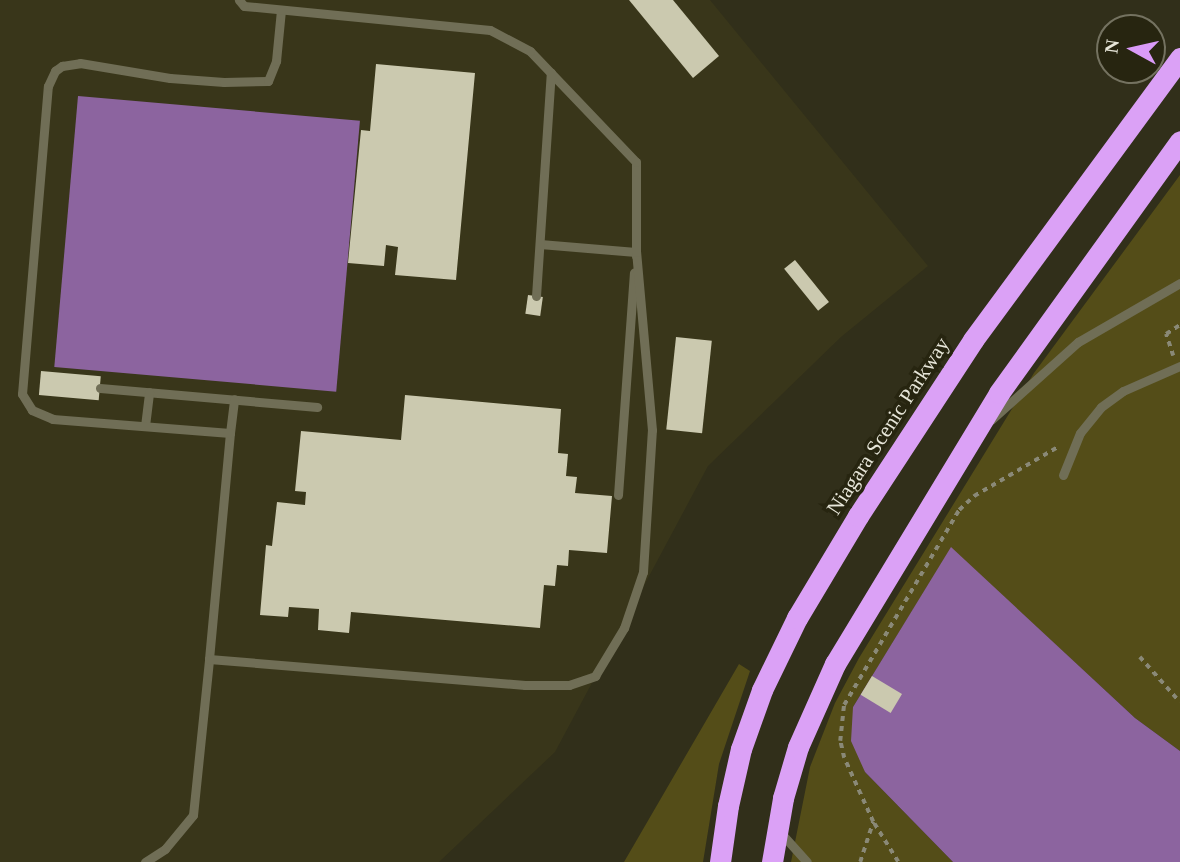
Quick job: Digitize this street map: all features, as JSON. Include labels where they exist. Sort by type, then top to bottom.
[{"type":"highway","name":"Niagara Scenic Parkway","points":[[720,862],[728,806],[741,749],[766,681],[797,618],[858,516],[993,310],[1180,58]]},
{"type":"highway","points":[[772,862],[777,830],[798,747],[817,698],[954,464],[1033,343],[1180,141]]},
{"type":"lane","points":[[239,0],[244,6],[490,30],[530,51],[636,162],[636,252],[618,495]]},
{"type":"lane","points":[[230,433],[41,416],[26,405],[22,394],[48,86],[55,71],[62,66],[80,63],[170,78],[224,82],[268,81],[276,61],[281,10]]},
{"type":"lane","points":[[536,296],[551,73]]},
{"type":"lane","points":[[540,244],[636,252]]},
{"type":"lane","points":[[209,659],[525,685],[569,685],[595,676],[624,628],[643,572],[653,430],[636,252]]},
{"type":"lane","points":[[954,464],[991,420],[1052,362],[1102,326],[1180,283]]},
{"type":"lane","points":[[1063,475],[1080,433],[1101,407],[1123,391],[1178,367]]},
{"type":"lane","points":[[100,388],[317,407]]},
{"type":"lane","points":[[145,426],[149,392]]},
{"type":"lane","points":[[145,862],[165,849],[193,815],[234,400]]},
{"type":"lane","points":[[777,830],[807,862]]},
{"type":"path","points":[[1178,367],[1166,334],[1180,325]]},
{"type":"path","points":[[898,862],[873,821],[844,758],[840,741],[844,705],[959,510],[974,496],[1020,472],[1080,433]]},
{"type":"path","points":[[1140,657],[1180,702]]},
{"type":"path","points":[[860,862],[873,821]]},
{"type":"shaded area","points":[[0,0],[710,0],[928,266],[841,337],[708,466],[555,752],[439,862],[0,862]]},
{"type":"shaded area","points":[[78,96],[360,121],[336,392],[54,367]]},
{"type":"shaded area","points":[[1180,175],[1180,751],[1135,718],[951,548],[853,707],[865,772],[953,862],[791,862],[810,767],[835,703],[859,658],[1034,373]]},
{"type":"shaded area","points":[[951,547],[1135,718],[1180,751],[1180,862],[953,862],[865,772],[851,741],[853,707]]},
{"type":"shaded area","points":[[739,664],[750,671],[719,764],[703,862],[624,862]]},
{"type":"building","points":[[629,0],[673,0],[719,56],[693,78]]},
{"type":"building","points":[[376,64],[475,73],[456,280],[395,275],[398,247],[386,245],[384,266],[348,263],[361,130],[370,131]]},
{"type":"building","points":[[795,260],[829,302],[818,311],[784,269]]},
{"type":"building","points":[[528,295],[543,297],[540,316],[525,314]]},
{"type":"building","points":[[676,337],[712,341],[702,433],[666,429]]},
{"type":"building","points":[[41,371],[101,376],[99,400],[39,395]]},
{"type":"building","points":[[405,395],[561,409],[558,453],[568,454],[566,476],[577,477],[575,493],[612,496],[607,553],[569,550],[568,566],[557,565],[555,586],[544,585],[540,628],[351,612],[349,633],[318,630],[319,609],[289,607],[288,617],[260,615],[266,545],[272,546],[277,502],[305,505],[306,492],[295,491],[301,431],[401,440]]},
{"type":"building","points":[[872,676],[902,694],[891,713],[861,695]]}]
